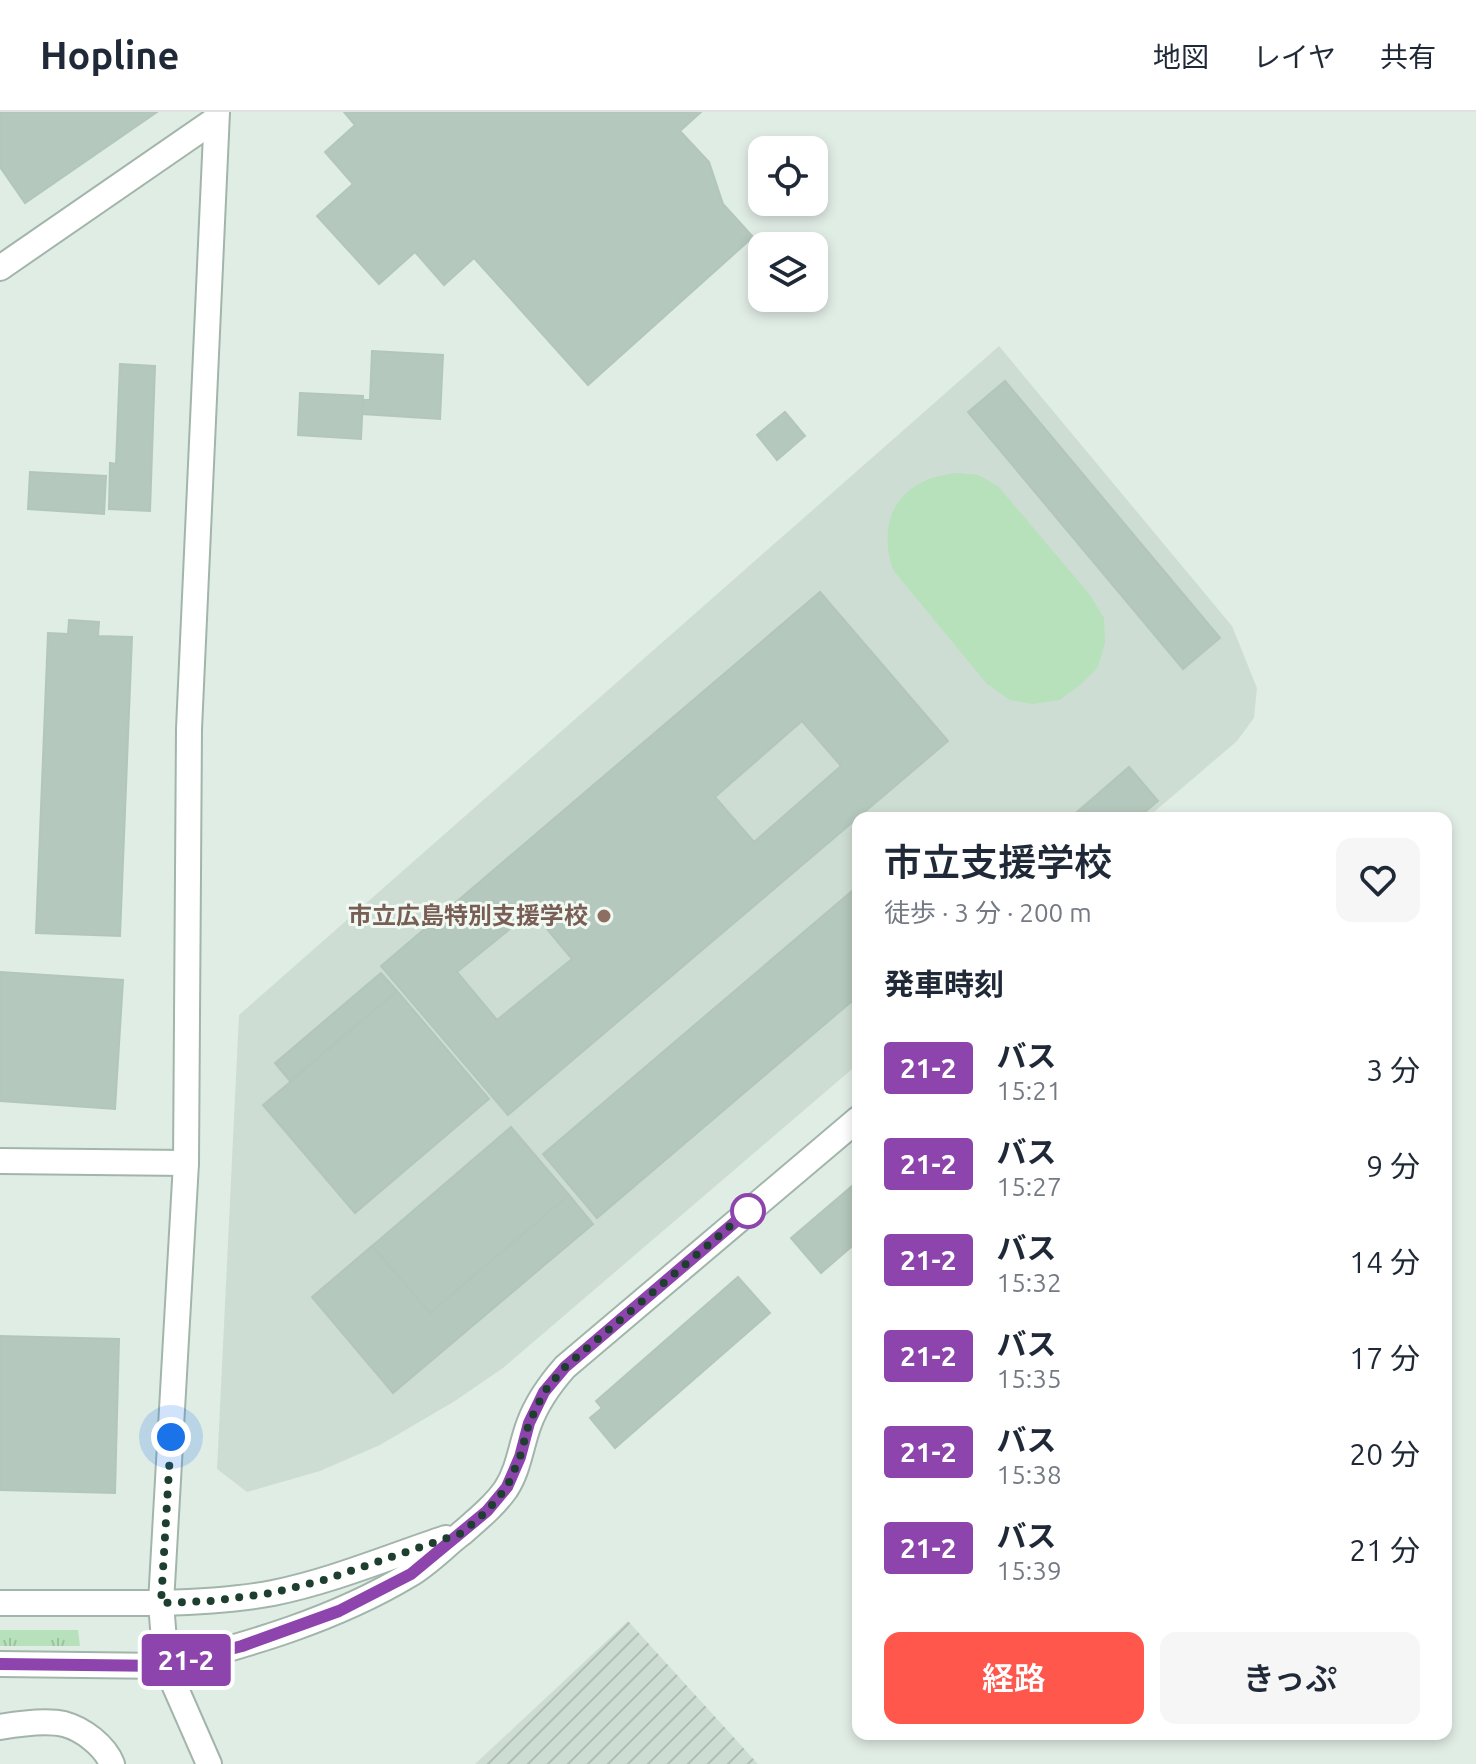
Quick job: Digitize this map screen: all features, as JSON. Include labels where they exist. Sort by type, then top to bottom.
[{"type":"street","points":[[4,256],[217,116]]},
{"type":"street","points":[[209,1764],[166,1666],[161,1603],[186,1163],[189,729],[217,116]]},
{"type":"street","points":[[0,1664],[166,1666],[242,1646],[339,1611],[411,1574],[487,1511],[507,1487],[520,1457],[529,1423],[544,1392],[565,1367],[852,1124]]},
{"type":"street","points":[[0,1161],[186,1163]]},
{"type":"street","points":[[0,1603],[161,1603],[211,1601],[272,1593],[324,1580],[462,1533]]},
{"type":"street","points":[[0,1727],[64,1724],[91,1738],[112,1764]]},
{"type":"shaded area","name":"市立広島特別支援学校","points":[[999,346],[1232,626],[1257,688],[1254,718],[1237,741],[1154,812],[852,812],[852,1069],[503,1368],[455,1401],[380,1445],[320,1471],[247,1492],[217,1469],[239,1015]]},
{"type":"shaded area","points":[[628,1621],[758,1764],[475,1764]]},
{"type":"green space","points":[[959,473],[978,475],[998,486],[1090,595],[1104,618],[1105,643],[1098,667],[1060,700],[1032,704],[1010,700],[987,684],[893,570],[888,533],[898,503],[908,491],[922,482]]},
{"type":"green space","points":[[0,1630],[78,1630],[80,1646],[0,1646]]},
{"type":"building","points":[[0,112],[157,112],[25,203],[0,167]]},
{"type":"building","points":[[344,112],[701,112],[680,131],[709,162],[723,204],[748,232],[748,241],[588,385],[474,258],[444,285],[415,252],[379,284],[317,216],[353,184],[325,152],[355,125]]},
{"type":"building","points":[[372,351],[443,355],[440,419],[362,414],[363,400],[370,400]]},
{"type":"building","points":[[120,364],[155,366],[150,511],[109,509],[110,463],[116,464]]},
{"type":"building","points":[[1005,381],[1220,638],[1183,669],[968,412]]},
{"type":"building","points":[[300,393],[363,396],[361,439],[298,435]]},
{"type":"building","points":[[785,412],[805,436],[777,460],[757,435]]},
{"type":"building","points":[[30,472],[106,476],[104,514],[28,509]]},
{"type":"building","points":[[820,592],[948,741],[864,812],[852,812],[852,823],[508,1115],[381,966]],"holes":[[[802,721],[841,766],[754,842],[715,797]],[[532,911],[572,959],[497,1020],[457,972]]]},
{"type":"building","points":[[69,620],[99,622],[98,636],[132,637],[120,936],[36,933],[48,633],[68,634]]},
{"type":"building","points":[[1129,767],[1158,801],[1145,812],[1077,812]]},
{"type":"building","points":[[852,891],[852,1001],[597,1218],[543,1154]]},
{"type":"building","points":[[0,972],[123,980],[115,1109],[0,1101]]},
{"type":"building","points":[[381,973],[397,991],[290,1081],[275,1063]]},
{"type":"building","points":[[397,991],[489,1099],[355,1213],[263,1105]]},
{"type":"building","points":[[511,1127],[569,1195],[430,1313],[372,1246]]},
{"type":"building","points":[[852,1186],[852,1246],[821,1273],[791,1238]]},
{"type":"building","points":[[569,1195],[593,1224],[393,1393],[312,1297],[372,1246],[430,1313]]},
{"type":"building","points":[[738,1277],[770,1313],[615,1448],[590,1418],[602,1408],[596,1401]]},
{"type":"building","points":[[0,1336],[119,1339],[115,1493],[0,1490]]},
{"type":"bus line","name":"21-2","points":[[0,1664],[166,1666],[242,1646],[339,1611],[411,1574],[487,1511],[507,1487],[520,1457],[529,1423],[544,1392],[565,1367],[748,1211]]},
{"type":"place","name":"市立広島特別支援学校","points":[[604,916]]},
{"type":"route","points":[[171,1437],[161,1603],[211,1601],[272,1593],[324,1580],[462,1533],[487,1511],[507,1487],[520,1457],[529,1423],[544,1392],[565,1367],[748,1211]]}]
